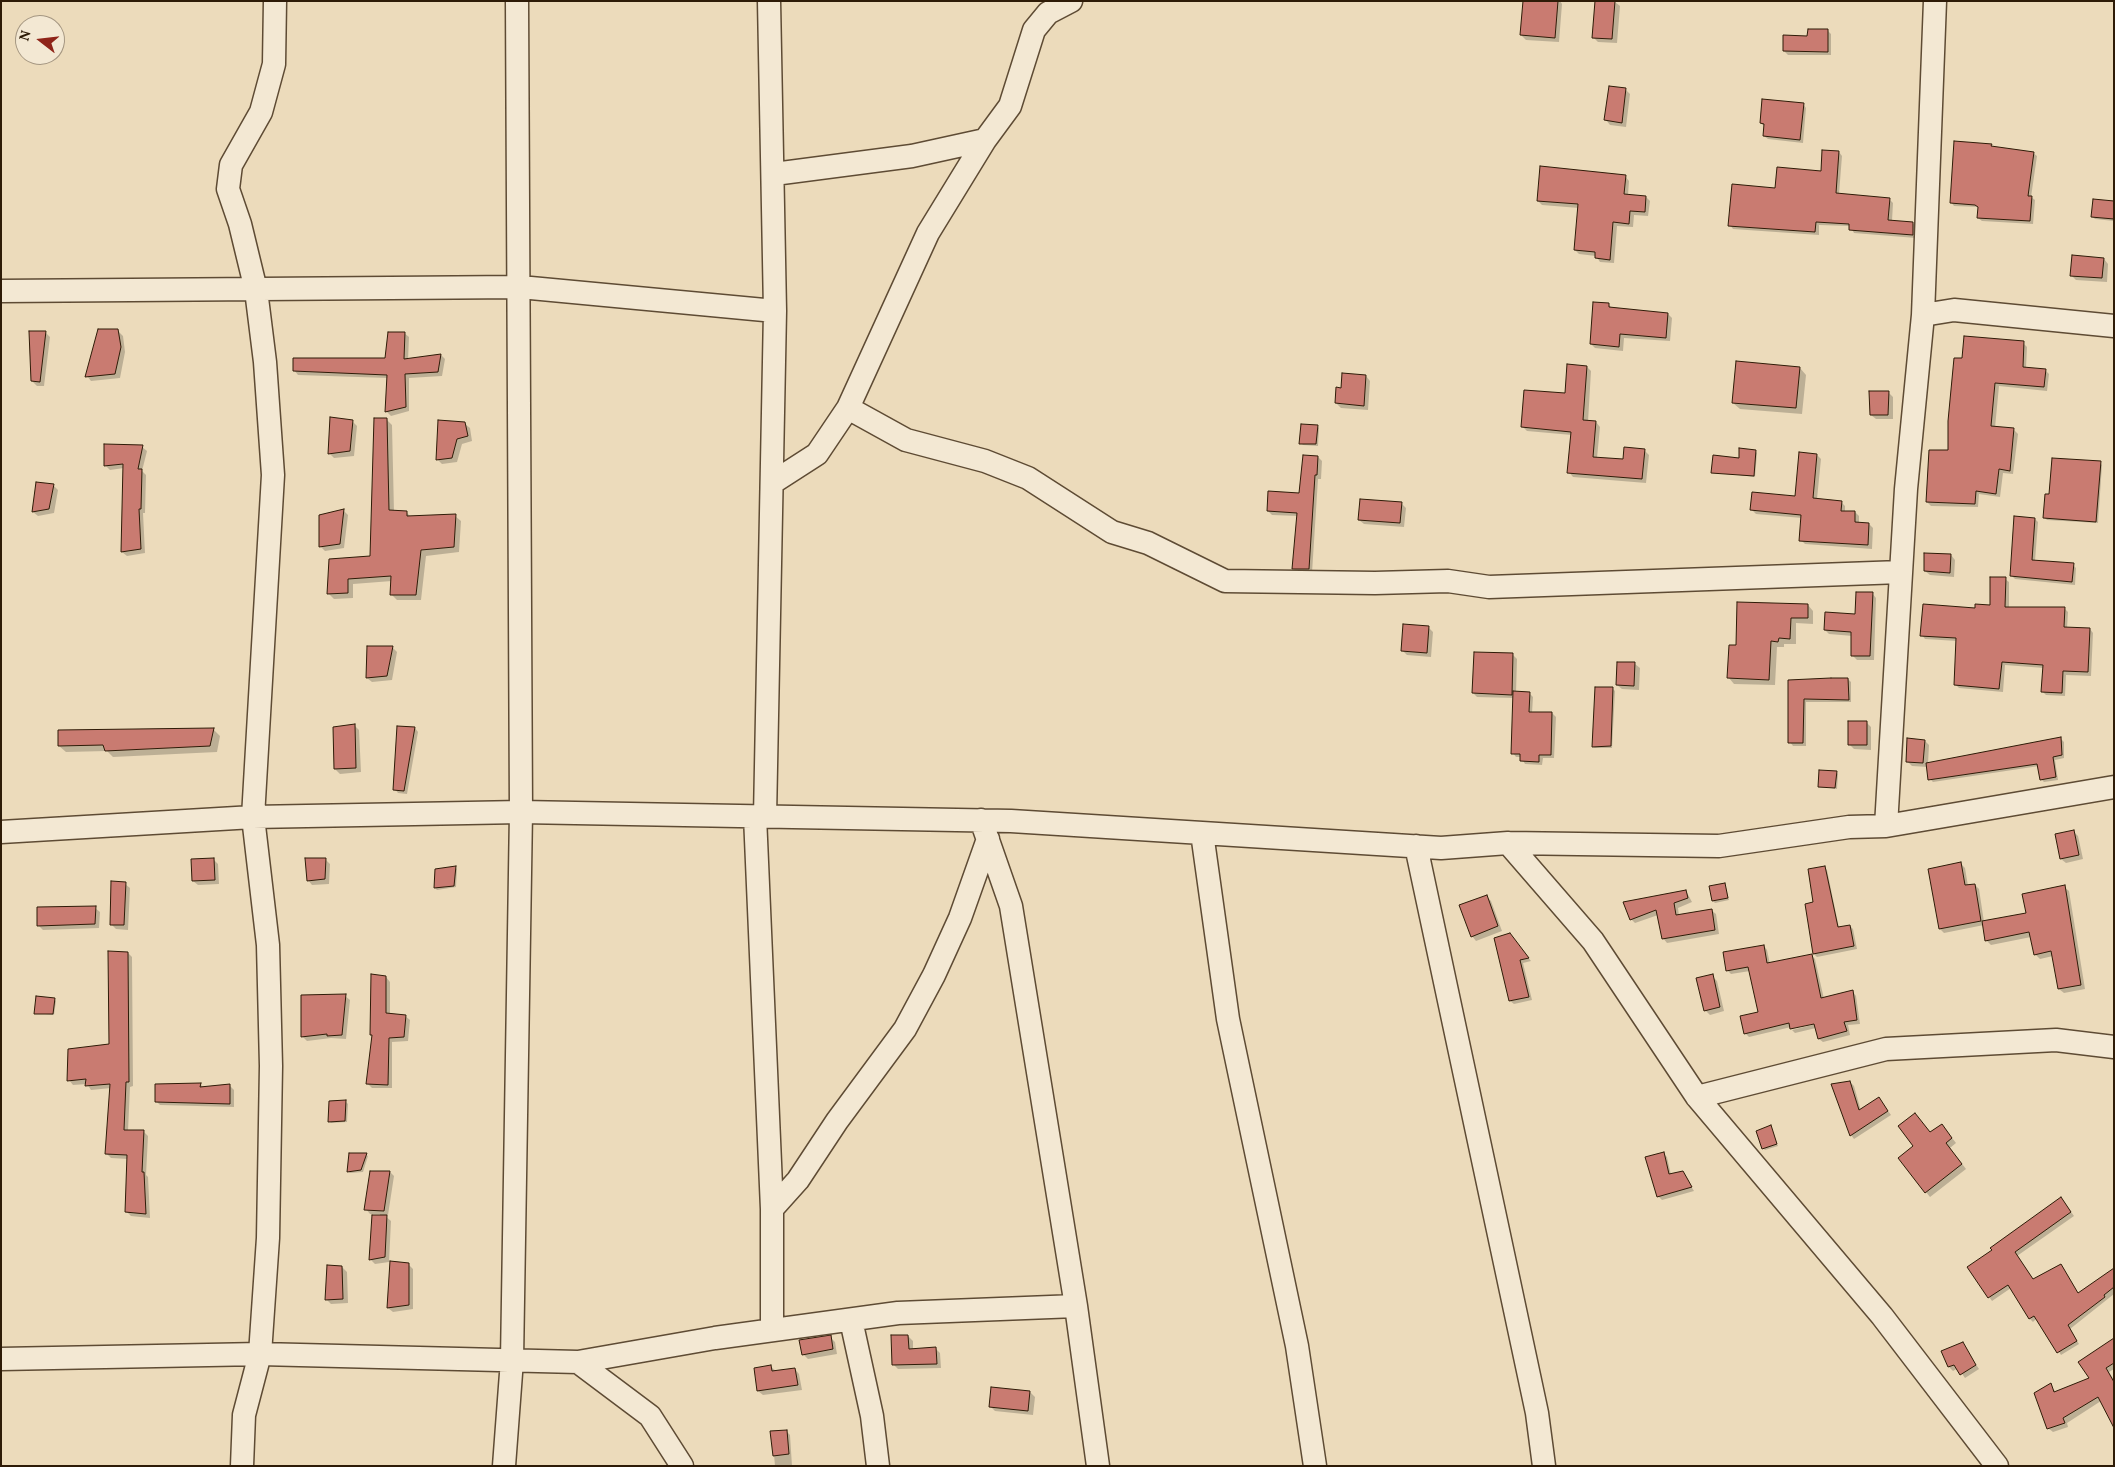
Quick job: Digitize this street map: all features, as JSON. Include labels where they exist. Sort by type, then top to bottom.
[{"type":"street","points":[[242,1466],[244,1415],[260,1354],[268,1238],[271,1066],[268,945],[253,817],[272,475],[266,362],[256,290],[240,224],[228,189],[231,165],[261,112],[274,64],[275,1]]},
{"type":"street","points":[[504,1466],[512,1360],[521,812],[520,287],[517,1]]},
{"type":"street","points":[[769,1],[774,174],[775,310],[772,483],[760,817],[772,1209],[772,1330]]},
{"type":"street","points":[[772,483],[817,454],[848,408],[928,233],[985,140],[1010,106],[1034,30],[1048,13],[1071,1]]},
{"type":"street","points":[[1886,826],[1901,572],[1923,315],[1935,1]]},
{"type":"street","points":[[774,174],[912,156],[985,140]]},
{"type":"street","points":[[1,291],[520,287],[775,310]]},
{"type":"street","points":[[1923,315],[1954,310],[2114,326]]},
{"type":"street","points":[[848,408],[906,440],[985,460],[1028,478],[1112,532],[1148,543],[1225,581],[1375,583],[1448,581],[1489,588],[1901,572]]},
{"type":"street","points":[[1,832],[253,817],[521,812],[760,817],[984,830],[1202,833],[1441,848],[1508,844],[1719,846],[1849,827],[1886,826],[2114,787]]},
{"type":"street","points":[[772,1209],[798,1180],[837,1121],[905,1029],[934,975],[960,918],[984,830]]},
{"type":"street","points":[[984,830],[1011,906],[1076,1306],[1098,1466]]},
{"type":"street","points":[[1202,833],[1228,1019],[1297,1346],[1315,1466]]},
{"type":"street","points":[[1508,844],[1593,941],[1697,1097],[1882,1316],[1997,1466]]},
{"type":"street","points":[[1416,846],[1537,1414],[1544,1466]]},
{"type":"street","points":[[1697,1097],[1886,1049],[2056,1040],[2114,1047]]},
{"type":"street","points":[[1,1359],[260,1354],[578,1362],[772,1330],[898,1313],[1076,1306]]},
{"type":"street","points":[[851,1320],[872,1416],[878,1466]]},
{"type":"street","points":[[578,1362],[650,1416],[682,1466]]},
{"type":"building","points":[[1523,1],[1558,1],[1555,38],[1520,35]]},
{"type":"building","points":[[1595,1],[1615,1],[1612,39],[1592,38]]},
{"type":"building","points":[[1808,29],[1828,29],[1828,52],[1783,51],[1783,35],[1807,36]]},
{"type":"building","points":[[1609,86],[1626,88],[1622,123],[1604,120]]},
{"type":"building","points":[[1762,99],[1804,103],[1800,140],[1763,136],[1764,124],[1760,123]]},
{"type":"building","points":[[1954,141],[1992,144],[1991,146],[2034,152],[2028,196],[2032,196],[2030,221],[1977,218],[1978,207],[1975,205],[1950,203]]},
{"type":"building","points":[[1822,150],[1839,151],[1836,193],[1890,198],[1888,220],[1913,222],[1913,235],[1849,230],[1849,224],[1816,222],[1815,232],[1728,226],[1732,184],[1775,188],[1777,167],[1821,171]]},
{"type":"building","points":[[1540,166],[1626,175],[1624,194],[1646,196],[1645,212],[1630,211],[1629,224],[1613,222],[1610,260],[1595,258],[1595,252],[1574,250],[1578,204],[1537,201]]},
{"type":"building","points":[[2093,199],[2114,201],[2114,219],[2091,217]]},
{"type":"building","points":[[2072,255],[2104,258],[2102,278],[2070,276]]},
{"type":"building","points":[[1593,302],[1609,303],[1609,307],[1668,313],[1666,338],[1620,334],[1619,347],[1590,344]]},
{"type":"building","points":[[98,329],[118,329],[121,347],[115,374],[85,377]]},
{"type":"building","points":[[29,331],[46,331],[40,382],[31,381]]},
{"type":"building","points":[[388,332],[405,332],[404,359],[441,354],[438,372],[405,374],[406,407],[385,412],[387,375],[293,371],[293,358],[385,358]]},
{"type":"building","points":[[1964,336],[2024,341],[2023,367],[2046,369],[2044,387],[1995,383],[1991,426],[2014,428],[2010,471],[1999,469],[1996,494],[1976,491],[1975,504],[1926,502],[1929,450],[1948,450],[1948,421],[1954,358],[1962,358]]},
{"type":"building","points":[[1736,361],[1800,367],[1796,408],[1732,403]]},
{"type":"building","points":[[1567,364],[1587,366],[1583,420],[1596,421],[1593,457],[1623,459],[1624,447],[1645,449],[1642,479],[1567,473],[1571,432],[1521,427],[1524,390],[1565,393]]},
{"type":"building","points":[[1342,373],[1366,375],[1364,406],[1335,403],[1336,387],[1341,388]]},
{"type":"building","points":[[1869,391],[1889,391],[1888,415],[1870,415]]},
{"type":"building","points":[[330,417],[353,420],[350,451],[328,454]]},
{"type":"building","points":[[374,418],[387,418],[389,510],[407,511],[407,516],[456,514],[454,547],[421,550],[416,595],[390,595],[391,576],[348,579],[348,593],[327,594],[329,559],[370,556]]},
{"type":"building","points":[[438,420],[465,422],[468,436],[457,439],[452,458],[436,460]]},
{"type":"building","points":[[1301,424],[1318,425],[1316,444],[1299,444]]},
{"type":"building","points":[[104,444],[143,445],[138,469],[142,469],[141,509],[139,509],[141,549],[121,552],[123,464],[104,466]]},
{"type":"building","points":[[1739,448],[1756,450],[1754,476],[1711,473],[1713,455],[1739,458]]},
{"type":"building","points":[[1799,452],[1817,454],[1813,498],[1842,501],[1841,511],[1855,511],[1855,522],[1869,523],[1868,545],[1799,541],[1801,515],[1750,510],[1752,492],[1795,496]]},
{"type":"building","points":[[1303,455],[1318,456],[1309,569],[1292,569],[1297,513],[1267,511],[1268,491],[1299,493]]},
{"type":"building","points":[[2052,458],[2101,461],[2096,522],[2043,518],[2045,494],[2049,494]]},
{"type":"building","points":[[36,482],[54,484],[49,509],[32,512]]},
{"type":"building","points":[[1360,499],[1402,502],[1400,523],[1358,520]]},
{"type":"building","points":[[344,509],[340,544],[319,547],[319,515]]},
{"type":"building","points":[[2014,516],[2035,518],[2032,560],[2074,563],[2072,582],[2010,576]]},
{"type":"building","points":[[1924,553],[1951,554],[1950,573],[1924,571]]},
{"type":"building","points":[[1990,577],[2006,577],[2005,607],[2065,607],[2064,627],[2090,628],[2088,672],[2063,671],[2062,693],[2041,692],[2043,665],[2002,662],[1999,689],[1954,685],[1956,638],[1920,636],[1923,604],[1975,608],[1975,604],[1990,605]]},
{"type":"building","points":[[1856,592],[1873,592],[1870,656],[1851,656],[1851,632],[1824,630],[1825,612],[1855,614]]},
{"type":"building","points":[[1737,602],[1808,604],[1808,618],[1791,618],[1790,639],[1779,638],[1778,642],[1771,641],[1769,680],[1727,678],[1729,645],[1736,645]]},
{"type":"building","points":[[1403,624],[1429,626],[1427,653],[1401,651]]},
{"type":"building","points":[[367,646],[393,646],[387,676],[366,678]]},
{"type":"building","points":[[1474,652],[1513,653],[1512,695],[1472,693]]},
{"type":"building","points":[[1617,662],[1635,662],[1634,686],[1616,685]]},
{"type":"building","points":[[1848,678],[1849,700],[1804,699],[1803,743],[1788,743],[1788,680]]},
{"type":"building","points":[[1595,687],[1613,687],[1611,746],[1592,747]]},
{"type":"building","points":[[1513,691],[1530,692],[1529,712],[1552,712],[1551,755],[1539,755],[1539,762],[1520,761],[1520,754],[1511,754]]},
{"type":"building","points":[[1848,721],[1867,721],[1867,745],[1848,745]]},
{"type":"building","points":[[355,724],[356,768],[334,769],[333,727]]},
{"type":"building","points":[[397,726],[415,727],[404,791],[393,790]]},
{"type":"building","points":[[214,728],[210,746],[105,751],[103,745],[58,746],[58,730]]},
{"type":"building","points":[[2061,737],[2062,755],[2053,757],[2056,777],[2040,780],[2037,764],[1928,780],[1926,763]]},
{"type":"building","points":[[1907,738],[1925,740],[1923,763],[1906,762]]},
{"type":"building","points":[[1819,770],[1837,771],[1835,788],[1818,787]]},
{"type":"building","points":[[2074,830],[2079,855],[2060,859],[2055,834]]},
{"type":"building","points":[[214,858],[215,880],[192,881],[191,859]]},
{"type":"building","points":[[305,858],[326,858],[325,879],[307,881]]},
{"type":"building","points":[[1961,862],[1965,885],[1975,884],[1981,921],[1939,929],[1928,869]]},
{"type":"building","points":[[456,866],[454,886],[434,888],[435,869]]},
{"type":"building","points":[[1825,866],[1838,927],[1850,925],[1854,946],[1813,954],[1805,904],[1813,902],[1808,869]]},
{"type":"building","points":[[111,881],[126,882],[124,925],[110,925]]},
{"type":"building","points":[[1725,883],[1728,898],[1712,901],[1709,886]]},
{"type":"building","points":[[2065,885],[2081,985],[2058,989],[2051,951],[2034,955],[2029,932],[1985,941],[1982,921],[2026,913],[2022,894]]},
{"type":"building","points":[[1686,890],[1688,898],[1674,903],[1676,915],[1712,909],[1715,930],[1662,939],[1656,910],[1630,920],[1623,902]]},
{"type":"building","points":[[1487,895],[1498,926],[1471,937],[1459,905]]},
{"type":"building","points":[[96,906],[95,924],[37,926],[37,907]]},
{"type":"building","points":[[1510,933],[1529,958],[1520,960],[1529,997],[1509,1001],[1494,938]]},
{"type":"building","points":[[1764,945],[1767,963],[1812,954],[1821,998],[1853,990],[1857,1020],[1844,1022],[1847,1031],[1818,1039],[1814,1024],[1790,1029],[1789,1023],[1744,1034],[1740,1016],[1758,1012],[1748,967],[1726,971],[1723,952]]},
{"type":"building","points":[[108,951],[128,952],[129,1082],[126,1082],[124,1130],[144,1130],[142,1172],[144,1172],[146,1214],[125,1212],[127,1155],[105,1154],[110,1084],[85,1086],[86,1079],[67,1081],[68,1049],[109,1044]]},
{"type":"building","points":[[371,974],[386,976],[386,1013],[406,1015],[404,1037],[389,1038],[388,1085],[366,1084],[372,1035],[370,1035]]},
{"type":"building","points":[[1713,974],[1720,1007],[1704,1011],[1696,978]]},
{"type":"building","points":[[346,994],[342,1035],[327,1036],[327,1034],[301,1037],[301,995]]},
{"type":"building","points":[[36,996],[55,998],[53,1014],[34,1014]]},
{"type":"building","points":[[1850,1081],[1859,1110],[1879,1097],[1888,1111],[1850,1136],[1831,1084]]},
{"type":"building","points":[[201,1083],[200,1087],[230,1084],[230,1104],[155,1102],[155,1084]]},
{"type":"building","points":[[346,1100],[345,1121],[328,1122],[329,1101]]},
{"type":"building","points":[[1915,1113],[1930,1132],[1942,1124],[1952,1138],[1946,1143],[1962,1164],[1925,1193],[1898,1158],[1913,1146],[1898,1126]]},
{"type":"building","points":[[1771,1125],[1777,1144],[1762,1149],[1756,1131]]},
{"type":"building","points":[[1664,1152],[1669,1174],[1683,1171],[1692,1187],[1657,1197],[1645,1157]]},
{"type":"building","points":[[349,1153],[367,1153],[361,1170],[347,1172]]},
{"type":"building","points":[[370,1171],[390,1171],[384,1211],[364,1210]]},
{"type":"building","points":[[2061,1197],[2071,1212],[2015,1252],[2033,1279],[2061,1264],[2078,1293],[2114,1268],[2114,1287],[2104,1295],[2105,1297],[2068,1325],[2077,1341],[2057,1353],[2034,1316],[2029,1319],[2008,1285],[1988,1298],[1967,1267],[1992,1250],[1990,1248]]},
{"type":"building","points":[[372,1215],[387,1215],[385,1257],[369,1260]]},
{"type":"building","points":[[390,1261],[409,1263],[409,1305],[387,1308]]},
{"type":"building","points":[[327,1265],[342,1266],[343,1299],[325,1300]]},
{"type":"building","points":[[831,1335],[833,1349],[802,1355],[799,1340]]},
{"type":"building","points":[[891,1335],[908,1335],[909,1349],[936,1347],[937,1364],[892,1365]]},
{"type":"building","points":[[2114,1338],[2114,1363],[2106,1368],[2114,1382],[2114,1428],[2098,1397],[2063,1418],[2065,1423],[2047,1429],[2034,1393],[2051,1383],[2054,1392],[2089,1378],[2078,1362]]},
{"type":"building","points":[[1963,1342],[1976,1365],[1960,1375],[1954,1365],[1948,1367],[1941,1351]]},
{"type":"building","points":[[771,1365],[772,1371],[795,1368],[798,1385],[757,1391],[754,1368]]},
{"type":"building","points":[[991,1387],[1030,1391],[1028,1411],[989,1407]]},
{"type":"building","points":[[787,1430],[789,1454],[773,1456],[770,1431]]}]
